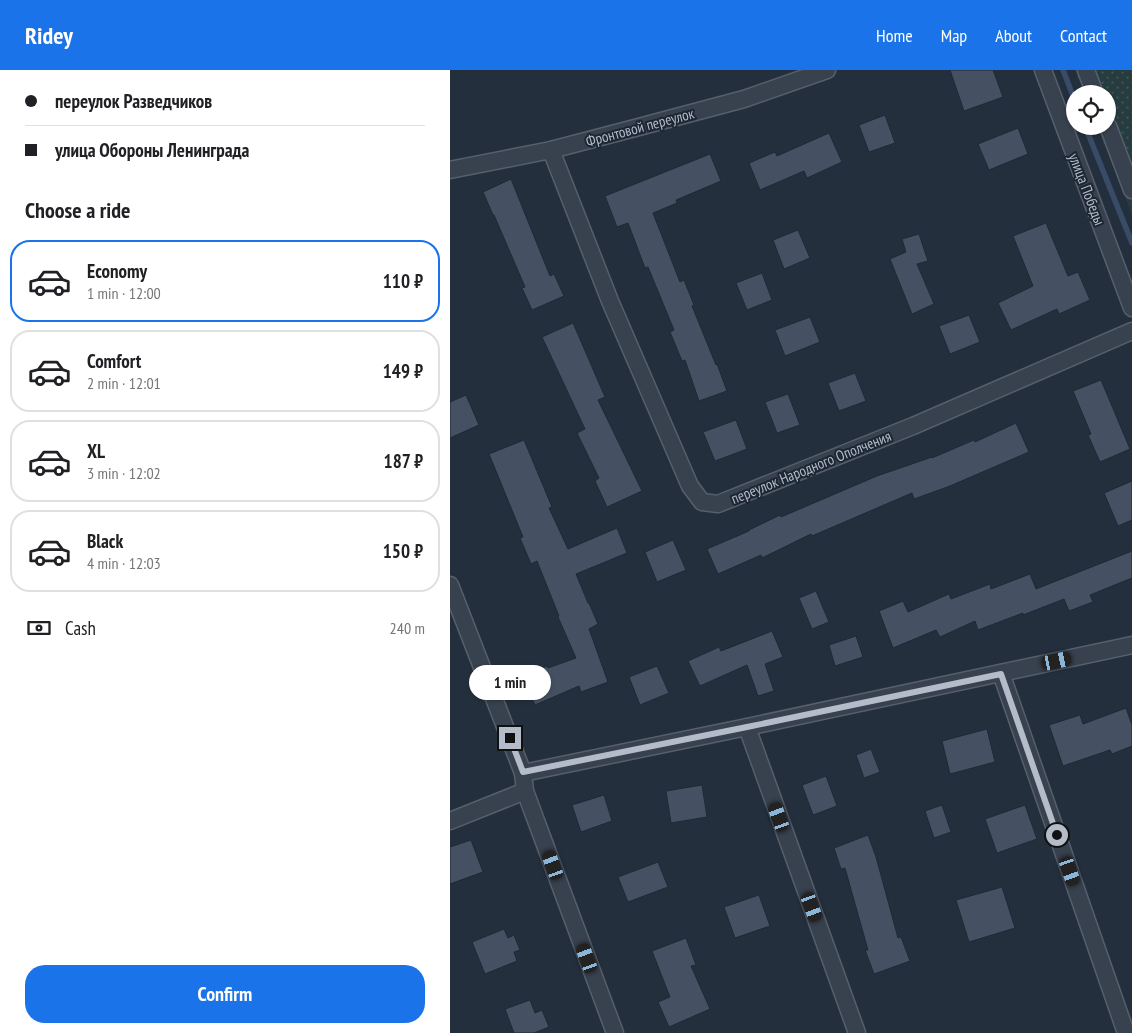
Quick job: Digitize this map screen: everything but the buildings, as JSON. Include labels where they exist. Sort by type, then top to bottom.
[{"type":"street","name":"Фронтовой переулок","points":[[450,170],[551,150],[744,99],[826,70]]},
{"type":"street","name":"улица Победы","points":[[1043,70],[1132,308]]},
{"type":"street","points":[[1086,70],[1092,85]]},
{"type":"street","points":[[1111,135],[1132,190]]},
{"type":"street","name":"переулок Народного Ополчения","points":[[551,150],[622,328],[690,486],[702,502],[718,504],[913,426],[1132,331]]},
{"type":"street","points":[[450,584],[523,772],[525,791],[615,1033]]},
{"type":"street","points":[[523,772],[747,727],[1132,645]]},
{"type":"street","points":[[1001,674],[1126,1033]]},
{"type":"street","points":[[747,727],[857,1033]]},
{"type":"street","points":[[450,821],[525,791]]},
{"type":"green space","points":[[1075,70],[1132,70],[1132,214],[1101,135],[1116,135],[1116,85],[1081,85]]},
{"type":"waterway","points":[[1063,70],[1069,85]]},
{"type":"waterway","points":[[1089,135],[1132,243]]},
{"type":"route","points":[[510,738],[523,772],[1001,674],[1057,835]]}]
